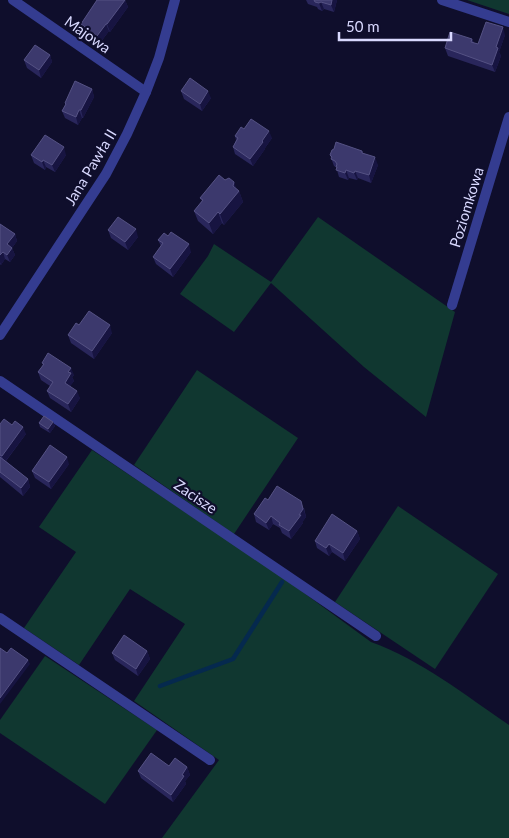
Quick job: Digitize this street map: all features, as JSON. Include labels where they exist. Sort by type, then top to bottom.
[{"type":"street","name":"Majowa","points":[[13,0],[146,92]]},
{"type":"street","name":"Jana Pawła II","points":[[0,335],[106,174],[127,134],[159,58],[175,0]]},
{"type":"street","points":[[442,0],[509,22]]},
{"type":"street","name":"Poziomkowa","points":[[452,305],[509,117]]},
{"type":"street","name":"Zacisze","points":[[0,381],[376,636]]},
{"type":"street","points":[[0,618],[210,760]]},
{"type":"green space","points":[[467,0],[509,0],[509,14]]},
{"type":"green space","points":[[318,217],[455,312],[426,417],[364,367],[271,283],[234,332],[180,294],[208,256],[214,244],[271,282]]},
{"type":"green space","points":[[197,370],[298,438],[234,534],[134,465]]},
{"type":"green space","points":[[92,450],[278,574],[371,642],[425,668],[509,725],[509,838],[162,838],[219,760],[134,701],[185,624],[130,589],[79,665],[24,628],[76,552],[39,527]]},
{"type":"green space","points":[[398,506],[498,574],[435,669],[335,602]]},
{"type":"green space","points":[[45,656],[157,730],[105,804],[0,733],[0,720]]},
{"type":"building","points":[[97,0],[125,0],[97,36],[81,24]]},
{"type":"building","points":[[314,0],[332,0],[331,5],[315,2]]},
{"type":"building","points":[[486,22],[503,27],[492,65],[445,48],[450,32],[472,39],[471,42],[478,44]]},
{"type":"building","points":[[35,45],[50,55],[39,70],[24,60]]},
{"type":"building","points":[[190,78],[208,91],[200,104],[181,91]]},
{"type":"building","points":[[75,81],[92,89],[76,117],[62,111]]},
{"type":"building","points":[[251,119],[269,131],[250,159],[233,147],[238,138],[235,136],[241,127],[244,129]]},
{"type":"building","points":[[45,135],[64,147],[52,165],[43,160],[42,162],[31,155]]},
{"type":"building","points":[[336,142],[375,157],[369,175],[355,171],[354,173],[346,170],[345,173],[336,170],[337,164],[331,159],[330,155]]},
{"type":"building","points":[[219,175],[225,180],[229,178],[234,182],[233,186],[239,191],[220,214],[218,212],[209,223],[194,211],[203,200],[200,198]]},
{"type":"building","points":[[118,217],[136,229],[125,242],[108,230]]},
{"type":"building","points":[[0,224],[15,234],[7,244],[12,248],[7,255],[3,252],[0,255]]},
{"type":"building","points":[[171,232],[189,244],[170,269],[153,257],[163,243],[158,240],[164,233],[168,236]]},
{"type":"building","points":[[89,311],[110,325],[92,351],[68,335],[76,323],[79,325]]},
{"type":"building","points":[[48,353],[71,368],[68,372],[71,373],[65,383],[77,391],[68,404],[47,391],[53,382],[38,372],[44,364],[42,363]]},
{"type":"building","points":[[44,416],[53,422],[48,429],[39,423]]},
{"type":"building","points":[[4,419],[12,425],[15,421],[23,427],[2,456],[0,455],[0,424]]},
{"type":"building","points":[[50,445],[67,457],[49,482],[32,471]]},
{"type":"building","points":[[0,457],[28,479],[21,488],[0,472]]},
{"type":"building","points":[[277,486],[301,501],[303,509],[299,515],[301,515],[289,531],[279,525],[280,523],[271,516],[266,523],[254,514],[265,498],[268,500]]},
{"type":"building","points":[[332,514],[357,531],[343,553],[329,544],[326,548],[315,541]]},
{"type":"building","points":[[124,635],[147,651],[136,669],[112,653]]},
{"type":"building","points":[[0,648],[7,653],[11,648],[28,660],[0,698]]},
{"type":"building","points":[[151,753],[169,766],[175,758],[187,767],[182,775],[184,776],[171,795],[138,771]]},
{"type":"waterway","points":[[160,686],[233,659],[282,582]]}]
